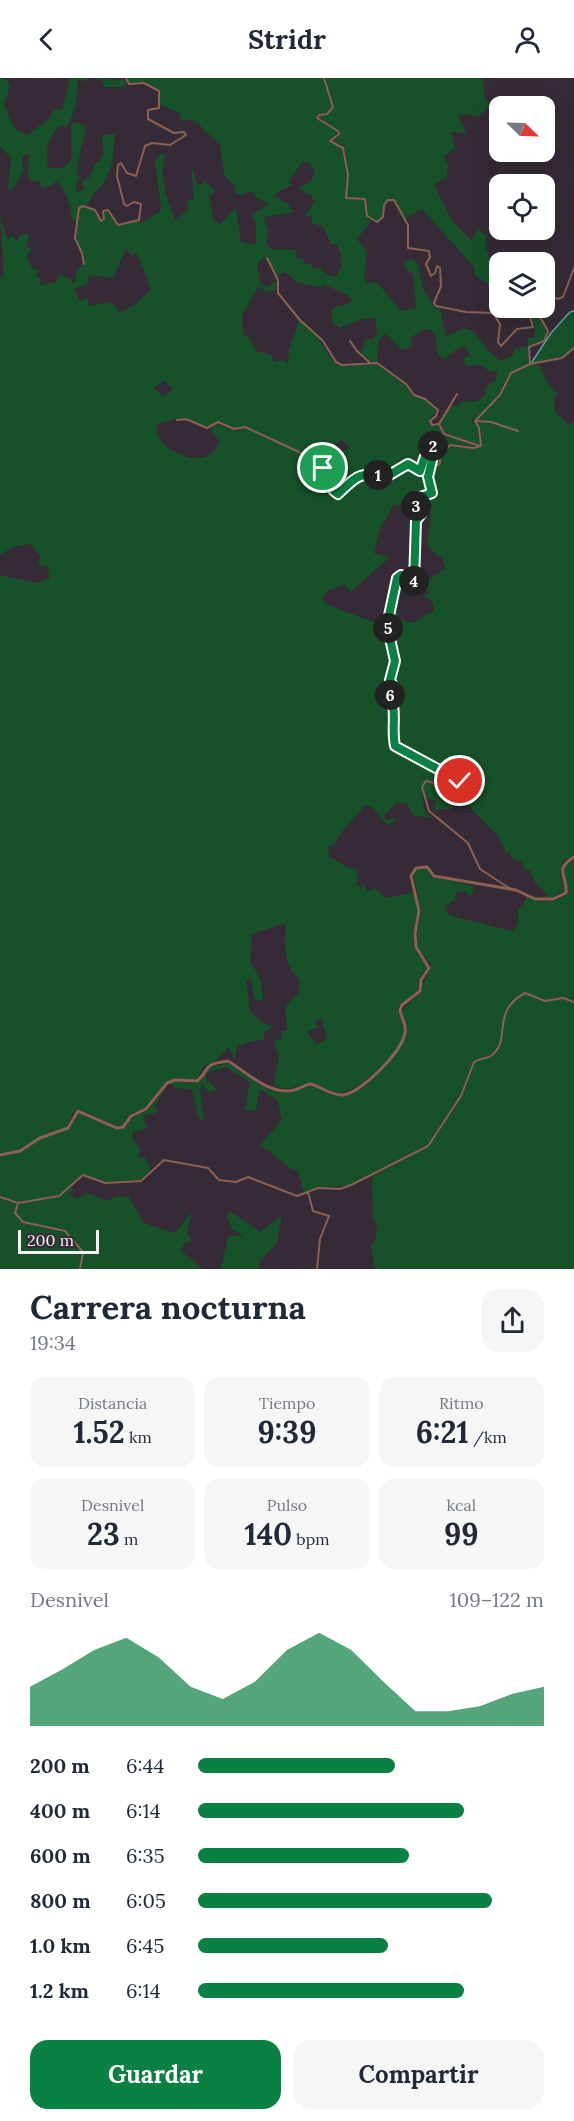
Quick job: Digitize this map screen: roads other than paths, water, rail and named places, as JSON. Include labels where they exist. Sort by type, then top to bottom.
[{"type":"street","points":[[84,264],[82,253],[75,240],[79,208],[83,206],[93,209],[101,221],[104,219],[103,212],[108,210],[118,225],[139,220],[141,204],[134,202],[127,206],[124,204],[117,176],[118,165],[121,163],[127,173],[136,176],[145,146],[152,142],[170,145],[186,135],[184,132],[174,133],[148,119],[148,110],[157,109],[160,106],[159,91],[144,83],[129,84],[126,78]]},
{"type":"street","points":[[324,78],[333,107],[327,114],[319,115],[317,118],[338,131],[339,135],[330,141],[344,148],[348,175],[346,198],[365,199],[367,216],[377,222],[383,217],[384,204],[388,200],[394,200],[408,225],[408,249],[429,251],[430,257],[426,264],[431,276],[435,273],[437,266],[440,268],[441,286],[434,303],[436,306],[466,312],[489,313]]},
{"type":"street","points":[[267,258],[278,280],[278,293],[299,319],[323,341],[336,362],[342,365],[369,362],[382,366],[406,384],[414,395],[428,401],[438,410],[430,423],[439,424]]},
{"type":"street","points":[[555,298],[563,297],[574,268]]},
{"type":"street","points":[[496,318],[500,324],[498,342],[501,346],[518,329],[533,327],[533,318]]},
{"type":"street","points":[[530,364],[529,346],[544,341],[548,331],[539,318]]},
{"type":"street","points":[[350,340],[357,351],[369,362]]},
{"type":"street","points":[[475,422],[500,395],[512,373],[530,364],[562,358],[574,348]]},
{"type":"street","points":[[439,424],[457,394]]},
{"type":"street","points":[[177,420],[186,418],[207,428],[218,422],[234,429],[245,427],[299,452],[323,468],[335,484],[335,494],[366,473],[386,477],[408,464],[420,471],[427,450],[432,446],[436,449],[428,477],[432,493],[412,500],[413,505],[422,513],[416,521],[414,582],[410,587],[401,575],[397,578],[388,615],[387,625],[395,661],[390,680],[397,694],[389,693],[395,708],[394,743],[402,751],[460,781],[452,787],[426,781],[422,787],[429,811],[468,843],[480,869],[499,883],[536,899],[559,898],[567,891],[563,868],[565,862],[574,857]]},
{"type":"street","points":[[475,422],[491,422],[518,431]]},
{"type":"street","points":[[475,422],[481,437],[480,446]]},
{"type":"street","points":[[439,424],[444,434],[480,446]]},
{"type":"street","points":[[432,469],[440,463],[440,457],[450,445],[473,448],[480,446]]},
{"type":"street","points":[[0,1155],[20,1150],[40,1138],[68,1128],[78,1111],[117,1128],[123,1127],[131,1116],[146,1109],[167,1083],[175,1080],[190,1083],[197,1081],[205,1067],[215,1063],[228,1061],[261,1083],[280,1091],[295,1090],[311,1084],[336,1094],[352,1091],[396,1054],[404,1036],[406,1024],[400,1010],[402,1005],[420,991],[421,980],[429,968],[418,952],[414,941],[419,911],[411,878],[413,870],[424,867],[434,876],[495,889],[516,890]]},
{"type":"street","points":[[0,1197],[18,1203],[60,1196],[83,1175],[105,1183],[118,1180],[141,1181],[164,1160],[208,1168],[219,1180],[225,1182],[248,1177],[297,1196],[318,1188],[340,1189],[428,1146],[461,1096],[474,1062],[489,1057],[497,1049],[506,1010],[520,996],[529,993],[545,1001],[563,998],[574,1002]]},
{"type":"street","points":[[308,1191],[313,1211],[329,1216],[320,1239],[317,1269]]},
{"type":"street","points":[[18,1203],[15,1213],[23,1222],[65,1231],[83,1252],[80,1269]]},
{"type":"waterway","points":[[532,362],[551,333],[570,312],[574,311]]}]
